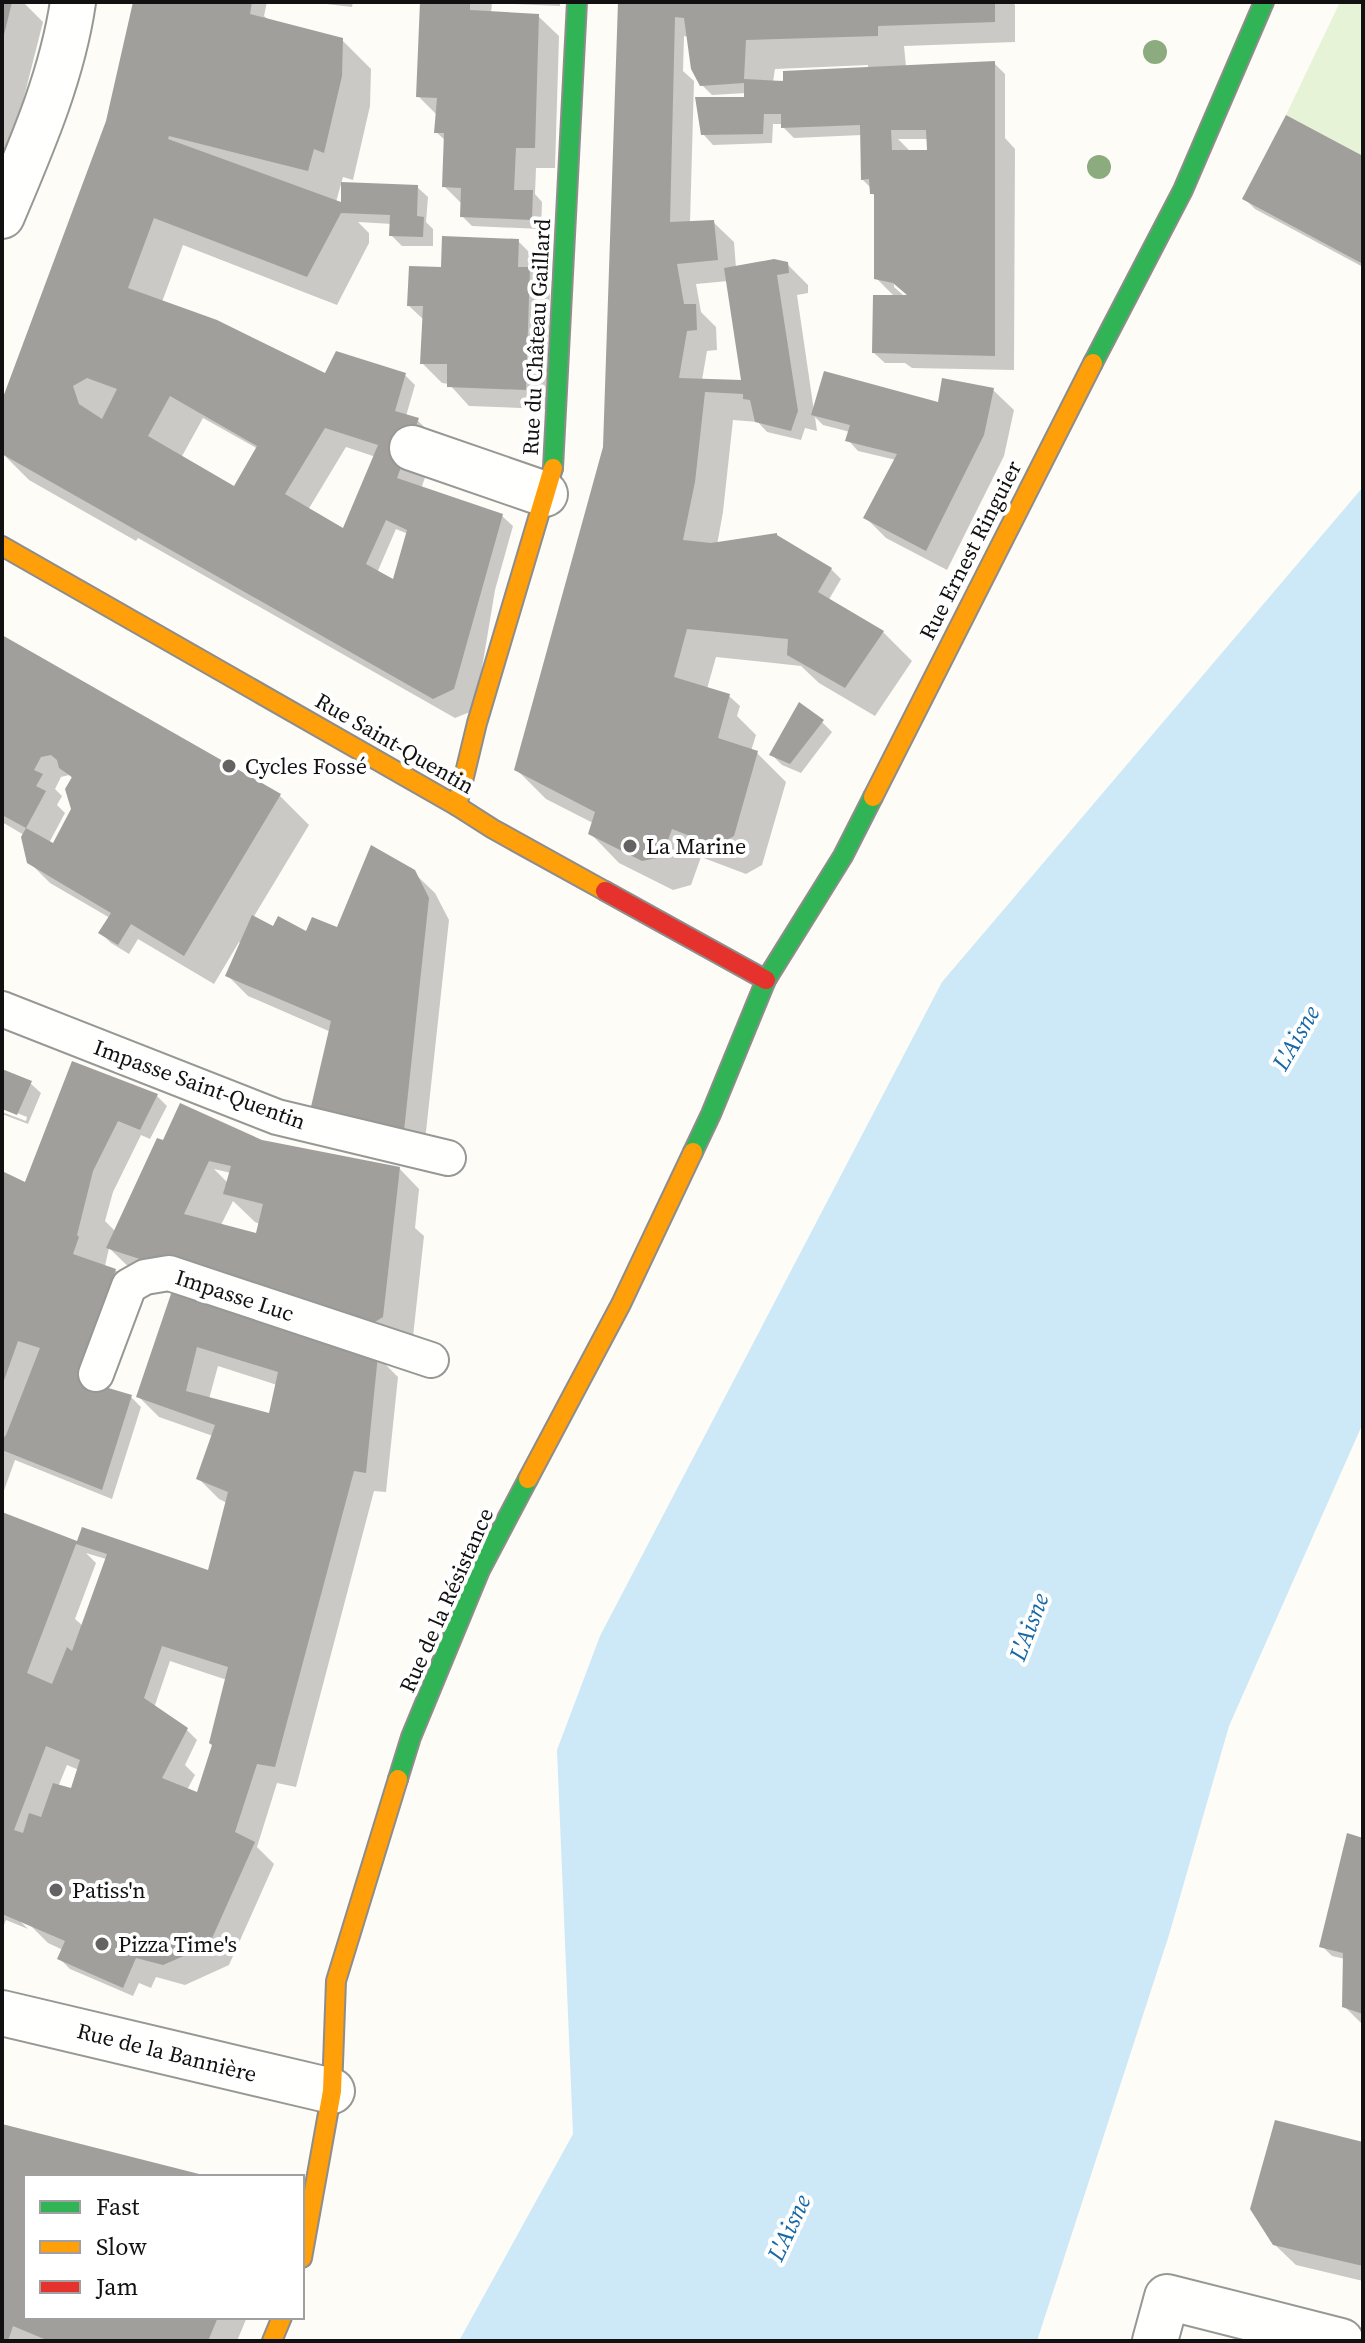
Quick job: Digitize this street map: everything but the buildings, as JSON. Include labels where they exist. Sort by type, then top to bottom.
[{"type":"main road","name":"Rue du Château Gaillard","points":[[457,806],[477,723],[553,470],[577,2]]},
{"type":"main road","name":"Rue Ernest Ringuier","points":[[711,1114],[766,980],[843,856],[1183,190],[1264,2]]},
{"type":"main road","name":"Rue Saint-Quentin","points":[[2,546],[493,829],[766,980]]},
{"type":"main road","name":"Rue de la Résistance","points":[[304,2247],[332,2091],[336,1981],[411,1737],[480,1570],[621,1304],[711,1114]]},
{"type":"main road","points":[[272,2341],[281,2319]]},
{"type":"street","points":[[2,216],[40,126],[68,36],[73,2]]},
{"type":"street","points":[[412,448],[545,494]]},
{"type":"street","name":"Rue de la Bannière","points":[[2,2013],[332,2091]]},
{"type":"street","points":[[1155,2341],[1167,2297],[1341,2341]]},
{"type":"lane","name":"Impasse Saint-Quentin","points":[[2,1009],[277,1117],[448,1158]]},
{"type":"lane","name":"Impasse Luc","points":[[96,1374],[129,1286],[145,1277],[169,1273],[431,1360]]},
{"type":"green space","points":[[1340,2],[1363,2],[1363,156],[1286,115]]},
{"type":"water","name":"L'Aisne","points":[[1363,487],[1363,1423],[1229,1726],[1169,1935],[1037,2341],[459,2341],[573,2134],[557,1750],[600,1636],[942,982]]},
{"type":"traffic: fast","points":[[553,468],[577,2]]},
{"type":"traffic: fast","points":[[1093,363],[1183,190],[1264,2]]},
{"type":"traffic: fast","points":[[693,1152],[766,980],[843,856],[873,797]]},
{"type":"traffic: fast","points":[[398,1779],[411,1737],[480,1570],[528,1479]]},
{"type":"traffic: slow","points":[[873,797],[1093,363]]},
{"type":"traffic: slow","points":[[457,806],[477,723],[553,468]]},
{"type":"traffic: slow","points":[[2,546],[605,891]]},
{"type":"traffic: slow","points":[[528,1479],[621,1304],[693,1152]]},
{"type":"traffic: slow","points":[[304,2247],[332,2091],[336,1981],[398,1779]]},
{"type":"traffic: slow","points":[[272,2341],[281,2319]]},
{"type":"traffic: jam","points":[[605,891],[766,980]]},
{"type":"place","name":"Cycles Fossé","points":[[229,766]]},
{"type":"place","name":"La Marine","points":[[630,846]]},
{"type":"place","name":"Patiss'n","points":[[56,1890]]},
{"type":"place","name":"Pizza Time's","points":[[102,1944]]}]
